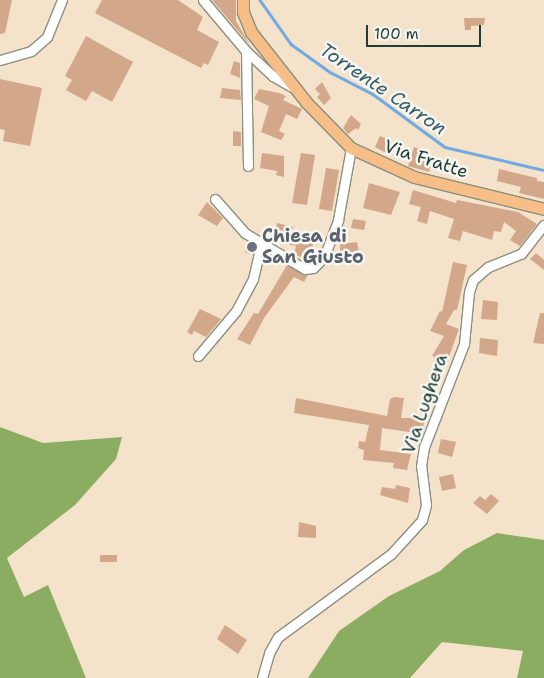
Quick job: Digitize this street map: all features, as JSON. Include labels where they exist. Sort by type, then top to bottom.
[{"type":"main road","name":"Via Fratte","points":[[243,6],[251,32],[293,88],[351,148],[414,177],[544,209]]},
{"type":"street","points":[[0,60],[31,51],[47,37],[62,0]]},
{"type":"street","points":[[203,0],[246,51],[273,76],[293,88]]},
{"type":"street","points":[[246,51],[248,166]]},
{"type":"street","points":[[215,199],[244,233],[305,269],[313,268],[324,257],[338,220],[351,148]]},
{"type":"street","name":"Via Lughera","points":[[262,678],[269,653],[278,637],[391,554],[422,520],[426,505],[421,466],[424,447],[464,344],[468,292],[473,280],[488,267],[521,254],[544,225]]},
{"type":"street","points":[[198,356],[236,311],[253,279],[261,243]]},
{"type":"green space","points":[[0,427],[43,443],[122,437],[116,459],[75,505],[7,558],[24,597],[48,585],[86,678],[0,678]]},
{"type":"green space","points":[[497,533],[544,540],[544,678],[517,678],[523,651],[442,642],[410,678],[308,678],[339,631],[389,596],[440,571],[464,550]]},
{"type":"building","points":[[0,0],[12,0],[5,33],[0,34]]},
{"type":"building","points":[[102,0],[178,0],[203,17],[197,30],[219,42],[208,65],[204,63],[201,68],[95,13]]},
{"type":"building","points":[[212,0],[236,0],[236,21],[250,45]]},
{"type":"building","points":[[464,18],[485,18],[484,25],[471,26],[471,30],[465,30]]},
{"type":"building","points":[[86,36],[133,62],[112,102],[92,91],[86,101],[66,90],[72,80],[65,76]]},
{"type":"building","points":[[234,61],[240,63],[240,78],[230,74]]},
{"type":"building","points":[[0,79],[42,88],[30,146],[3,141],[5,130],[0,129]]},
{"type":"building","points":[[322,82],[331,98],[324,105],[317,97],[320,94],[315,89]]},
{"type":"building","points":[[222,88],[240,90],[241,100],[220,98]]},
{"type":"building","points":[[259,89],[286,96],[283,100],[302,109],[297,119],[286,114],[279,131],[285,134],[281,140],[261,132],[269,106],[254,99]]},
{"type":"building","points":[[351,115],[361,124],[358,130],[356,128],[348,134],[343,128]]},
{"type":"building","points":[[233,131],[241,132],[241,146],[233,146]]},
{"type":"building","points":[[380,136],[392,141],[386,153],[375,147]]},
{"type":"building","points":[[414,147],[429,152],[425,159],[432,161],[429,172],[408,166]]},
{"type":"building","points":[[262,153],[284,156],[284,177],[276,175],[277,171],[260,168]]},
{"type":"building","points":[[301,153],[315,155],[307,205],[292,203]]},
{"type":"building","points":[[326,168],[339,170],[332,211],[319,209]]},
{"type":"building","points":[[499,169],[537,178],[537,181],[544,182],[544,199],[519,193],[521,187],[497,181]]},
{"type":"building","points":[[369,183],[400,192],[391,215],[363,208]]},
{"type":"building","points":[[413,190],[456,203],[457,200],[518,212],[537,224],[520,246],[510,240],[516,231],[504,222],[501,232],[494,231],[492,240],[463,231],[460,241],[448,238],[454,219],[430,211],[427,224],[417,221],[421,207],[409,204]]},
{"type":"building","points":[[207,202],[223,218],[217,226],[198,215]]},
{"type":"building","points":[[353,219],[366,221],[364,230],[351,228]]},
{"type":"building","points":[[277,223],[293,227],[291,232],[315,238],[309,259],[294,255],[296,246],[274,241]]},
{"type":"building","points":[[357,242],[359,252],[354,253],[355,258],[340,262],[340,244]]},
{"type":"building","points":[[250,243],[254,246],[250,254],[245,252]]},
{"type":"building","points":[[536,253],[544,260],[544,270],[530,259]]},
{"type":"building","points":[[453,262],[467,265],[457,310],[454,310],[446,324],[459,329],[446,365],[434,361],[435,357],[432,356],[444,336],[430,331],[440,311],[442,312]]},
{"type":"building","points":[[287,265],[308,275],[304,282],[294,277],[264,318],[250,345],[237,339],[254,313],[258,314]]},
{"type":"building","points":[[483,300],[498,302],[497,320],[481,319]]},
{"type":"building","points":[[200,309],[221,319],[206,337],[194,331],[192,335],[187,332]]},
{"type":"building","points":[[540,313],[544,313],[544,344],[533,343]]},
{"type":"building","points":[[480,338],[498,340],[497,356],[479,353]]},
{"type":"building","points":[[395,397],[404,398],[401,418],[425,418],[422,434],[382,428],[380,450],[411,454],[407,470],[393,468],[394,463],[363,460],[364,450],[358,448],[359,441],[365,442],[369,425],[294,413],[296,398],[387,416],[390,399]]},
{"type":"building","points":[[441,439],[456,442],[452,457],[438,453]]},
{"type":"building","points":[[453,474],[456,488],[442,491],[439,477]]},
{"type":"building","points":[[396,485],[410,488],[408,503],[380,495],[382,487],[395,489]]},
{"type":"building","points":[[491,494],[499,501],[487,514],[473,503],[480,496],[485,500]]},
{"type":"building","points":[[299,522],[316,526],[316,538],[298,537]]},
{"type":"building","points":[[100,555],[117,555],[117,562],[100,562]]},
{"type":"building","points":[[225,625],[247,640],[238,654],[217,639]]},
{"type":"waterway","name":"Torrente Carron","points":[[260,0],[291,44],[330,72],[373,94],[445,147],[544,170]]},
{"type":"place","name":"Chiesa di San Giusto","points":[[252,247]]}]
